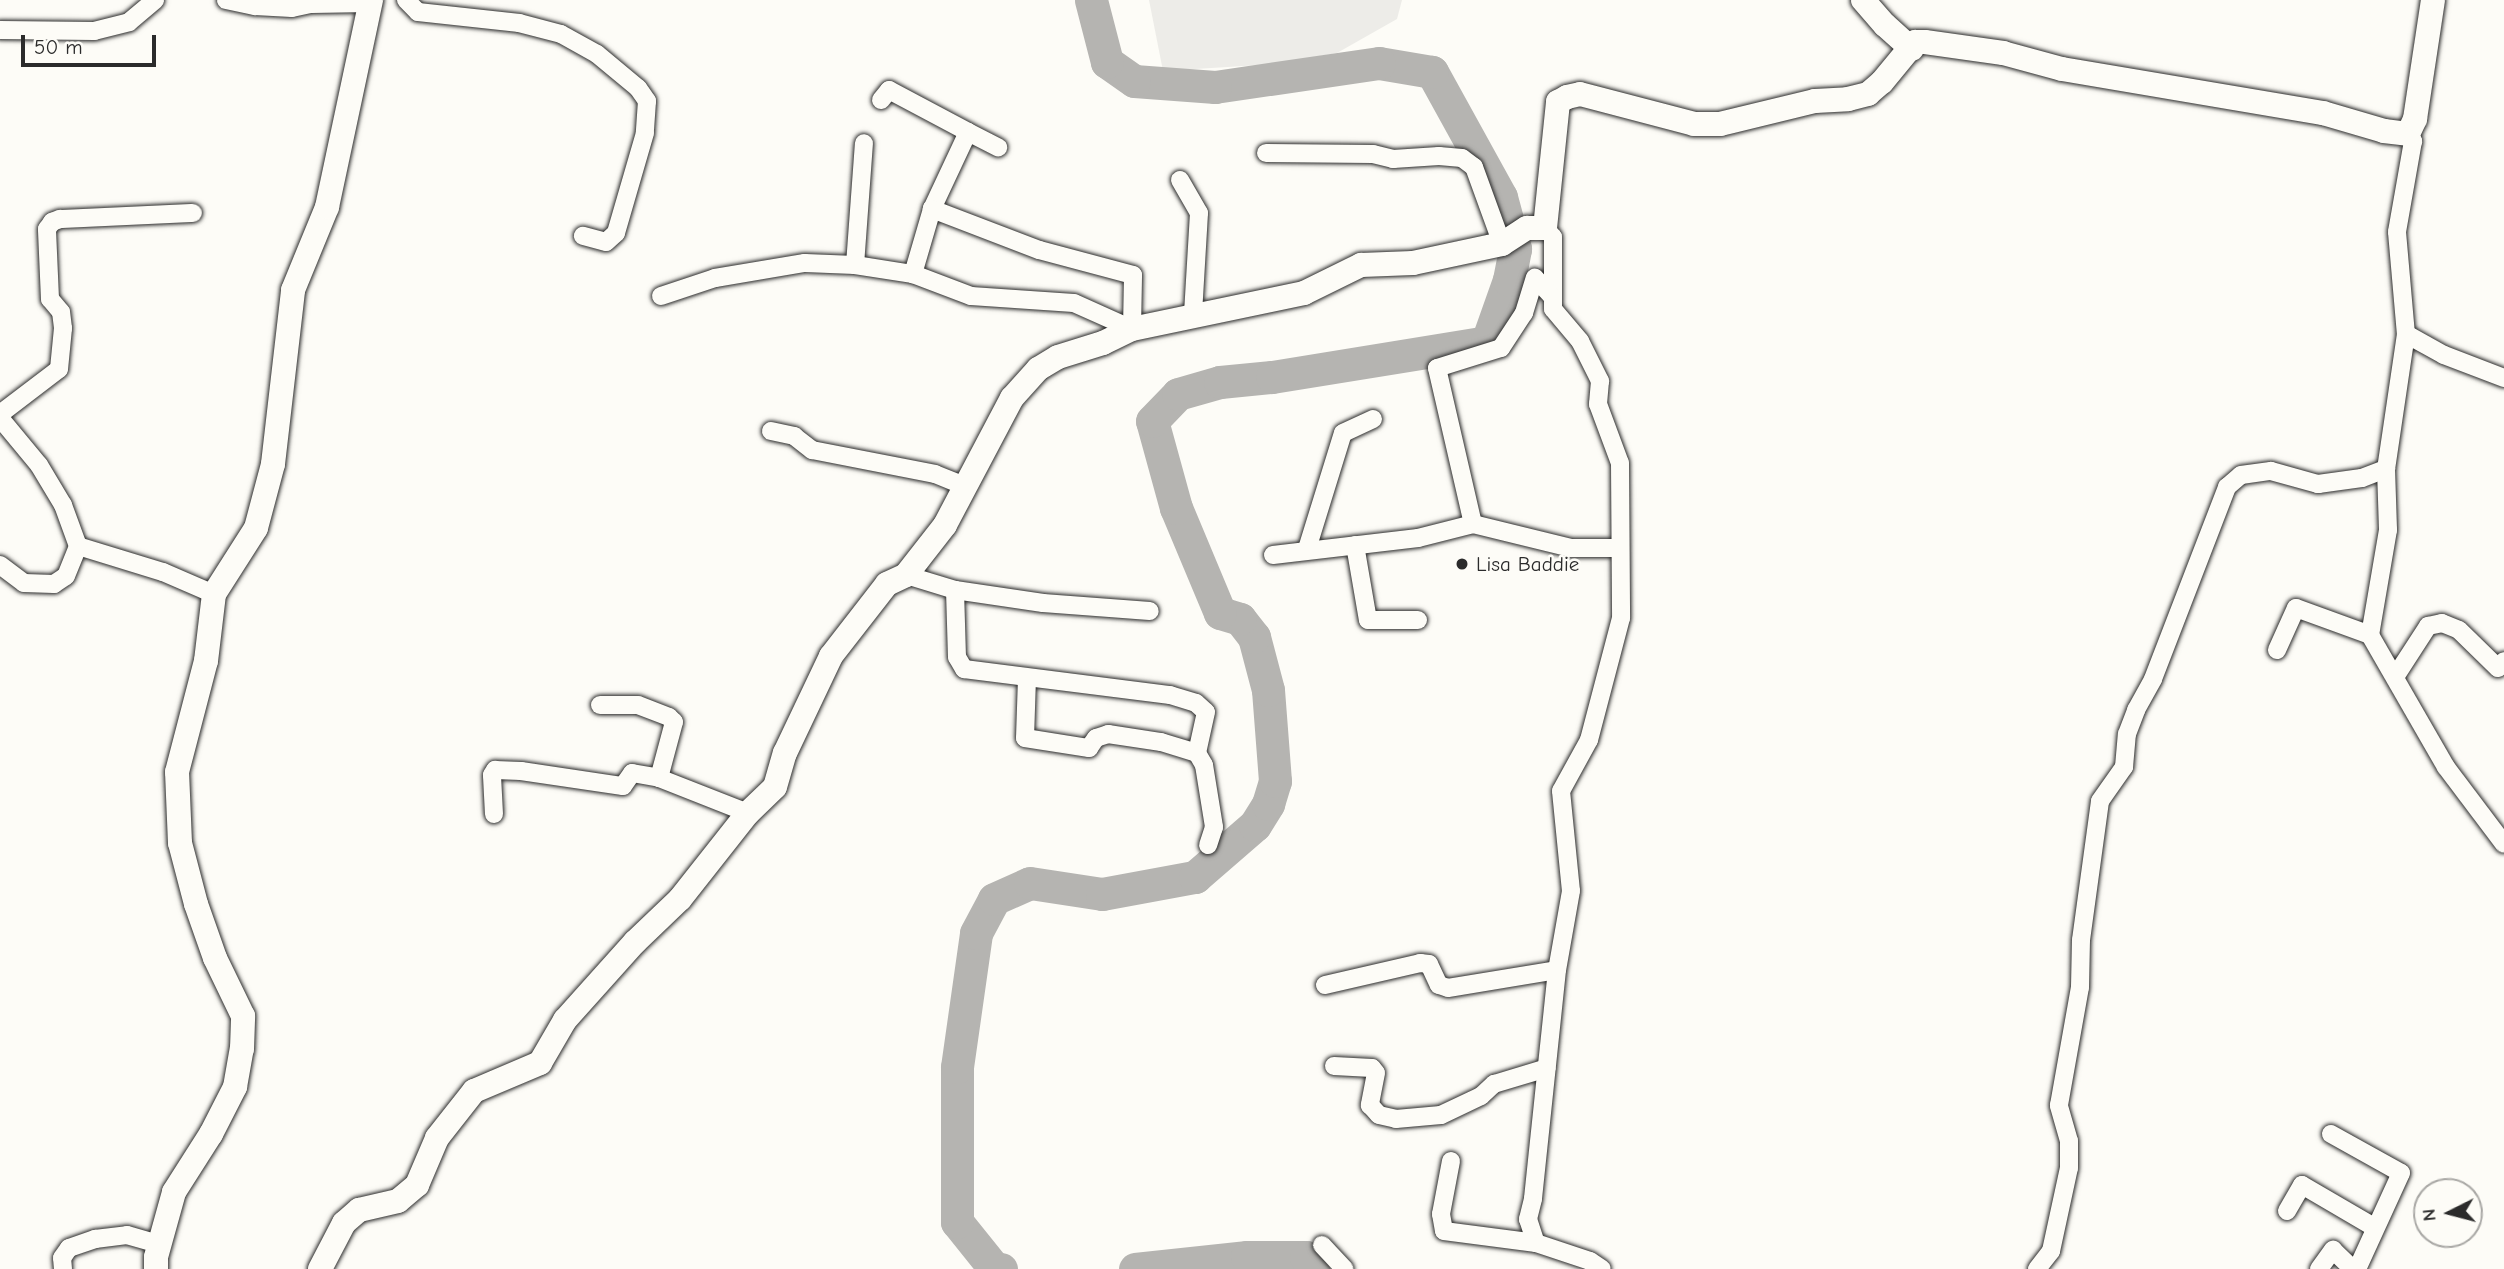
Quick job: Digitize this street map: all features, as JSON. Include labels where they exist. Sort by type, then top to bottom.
[{"type":"street","points":[[0,30],[94,31],[129,22],[155,0]]},
{"type":"street","points":[[156,1269],[159,1244],[174,1192],[211,1134],[235,1087],[242,1049],[243,1016],[215,958],[195,904],[180,843],[177,772],[206,661],[214,594],[256,528],[273,464],[293,290],[327,207],[371,2],[311,4],[292,8],[255,6],[226,0]]},
{"type":"street","points":[[406,0],[418,12],[519,23],[561,34],[597,54],[648,101],[645,133],[616,233],[606,242],[583,236]]},
{"type":"street","points":[[1863,0],[1885,25],[1912,49]]},
{"type":"street","points":[[2408,134],[2415,119],[2433,0]]},
{"type":"street","points":[[1536,229],[1558,102],[1567,97],[1580,94],[1694,124],[1720,124],[1815,100],[1848,99],[1868,94],[1912,49],[1915,42],[2003,53],[2062,69],[2322,113],[2384,131],[2408,134],[2413,141],[2397,232],[2406,334],[2386,469],[2388,530],[2370,635]]},
{"type":"street","points":[[881,100],[889,90],[998,147]]},
{"type":"street","points":[[912,274],[932,209],[968,132]]},
{"type":"street","points":[[855,265],[864,143]]},
{"type":"street","points":[[1266,153],[1373,154],[1393,159],[1439,156],[1462,158],[1474,167],[1503,244]]},
{"type":"street","points":[[1180,180],[1199,214],[1193,315]]},
{"type":"street","points":[[932,209],[1039,250],[1133,275],[1132,329]]},
{"type":"street","points":[[0,565],[24,583],[54,584],[66,576],[78,546],[62,505],[39,465],[0,416],[59,369],[63,328],[61,312],[50,299],[47,229],[52,222],[193,213]]},
{"type":"street","points":[[320,1269],[344,1223],[359,1210],[398,1202],[417,1185],[437,1138],[474,1091],[540,1063],[565,1020],[635,942],[680,899],[748,813],[775,786],[785,752],[831,656],[887,584],[906,575],[945,525],[1012,398],[1038,369],[1058,357],[1103,343],[1132,329],[1304,293],[1361,265],[1413,264],[1503,244],[1536,229],[1553,237],[1553,309]]},
{"type":"street","points":[[661,296],[715,278],[805,264],[855,265],[912,274],[971,296],[1074,303],[1132,329]]},
{"type":"street","points":[[1473,524],[1437,368],[1500,348],[1524,313],[1535,278],[1552,296],[1553,309],[1580,341],[1600,381],[1598,404],[1620,463],[1619,632],[1589,740],[1561,791],[1571,891],[1558,970],[1533,1199],[1528,1219],[1536,1243]]},
{"type":"street","points":[[2406,334],[2444,355],[2504,378]]},
{"type":"street","points":[[1307,549],[1343,433],[1373,419]]},
{"type":"street","points":[[771,431],[794,436],[812,450],[935,474],[964,486]]},
{"type":"street","points":[[2037,1269],[2051,1251],[2070,1168],[2069,1141],[2059,1105],[2080,987],[2081,940],[2100,801],[2124,767],[2127,734],[2136,710],[2153,679],[2227,487],[2241,475],[2271,471],[2318,484],[2362,478],[2386,469]]},
{"type":"street","points":[[1273,555],[1418,538],[1473,524],[1570,548],[1620,548]]},
{"type":"street","points":[[1355,545],[1368,620],[1418,620]]},
{"type":"street","points":[[78,546],[163,572],[214,594]]},
{"type":"street","points":[[906,575],[954,590],[1043,603],[1150,611]]},
{"type":"street","points":[[954,590],[957,657],[964,669],[1170,695],[1196,703],[1206,712],[1197,753],[1203,765],[1214,827],[1208,845]]},
{"type":"street","points":[[2277,650],[2296,608],[2370,635],[2446,767],[2504,844]]},
{"type":"street","points":[[2395,677],[2428,626],[2442,623],[2459,630],[2498,668],[2504,662]]},
{"type":"street","points":[[1027,678],[1026,738],[1089,748],[1096,738],[1108,734],[1161,742],[1197,753]]},
{"type":"street","points":[[600,705],[638,705],[656,710],[674,722],[659,778]]},
{"type":"street","points":[[494,814],[492,775],[495,770],[521,771],[623,786],[632,774],[659,778],[748,813]]},
{"type":"street","points":[[1325,985],[1420,962],[1429,964],[1439,985],[1448,988],[1558,970]]},
{"type":"street","points":[[1334,1066],[1372,1068],[1376,1073],[1370,1105],[1379,1115],[1396,1119],[1441,1115],[1481,1096],[1494,1084],[1547,1068]]},
{"type":"street","points":[[2319,1269],[2333,1250],[2355,1269],[2401,1173],[2331,1134]]},
{"type":"street","points":[[1451,1161],[1441,1214],[1444,1231],[1536,1243],[1590,1261],[1602,1269]]},
{"type":"street","points":[[2287,1211],[2302,1185],[2374,1227]]},
{"type":"street","points":[[62,1269],[62,1258],[69,1248],[95,1239],[127,1235],[159,1244]]},
{"type":"street","points":[[1322,1245],[1344,1269]]},
{"type":"shaded area","points":[[1149,0],[1402,0],[1397,19],[1337,53],[1274,64],[1163,71]]},
{"type":"waterway","points":[[1001,1269],[994,1268],[957,1222],[957,1067],[976,933],[994,899],[1030,883],[1102,894],[1195,877],[1255,825],[1268,804],[1275,781],[1268,690],[1254,637],[1240,619],[1220,613],[1176,508],[1152,421],[1178,394],[1220,382],[1272,377],[1487,342],[1509,280],[1515,249],[1501,197],[1432,72],[1379,63],[1215,87],[1134,81],[1107,62],[1091,0]]},
{"type":"waterway","points":[[1135,1269],[1247,1257],[1306,1257],[1313,1269]]},
{"type":"place","name":"Lisa Baddie","points":[[1462,564]]}]
